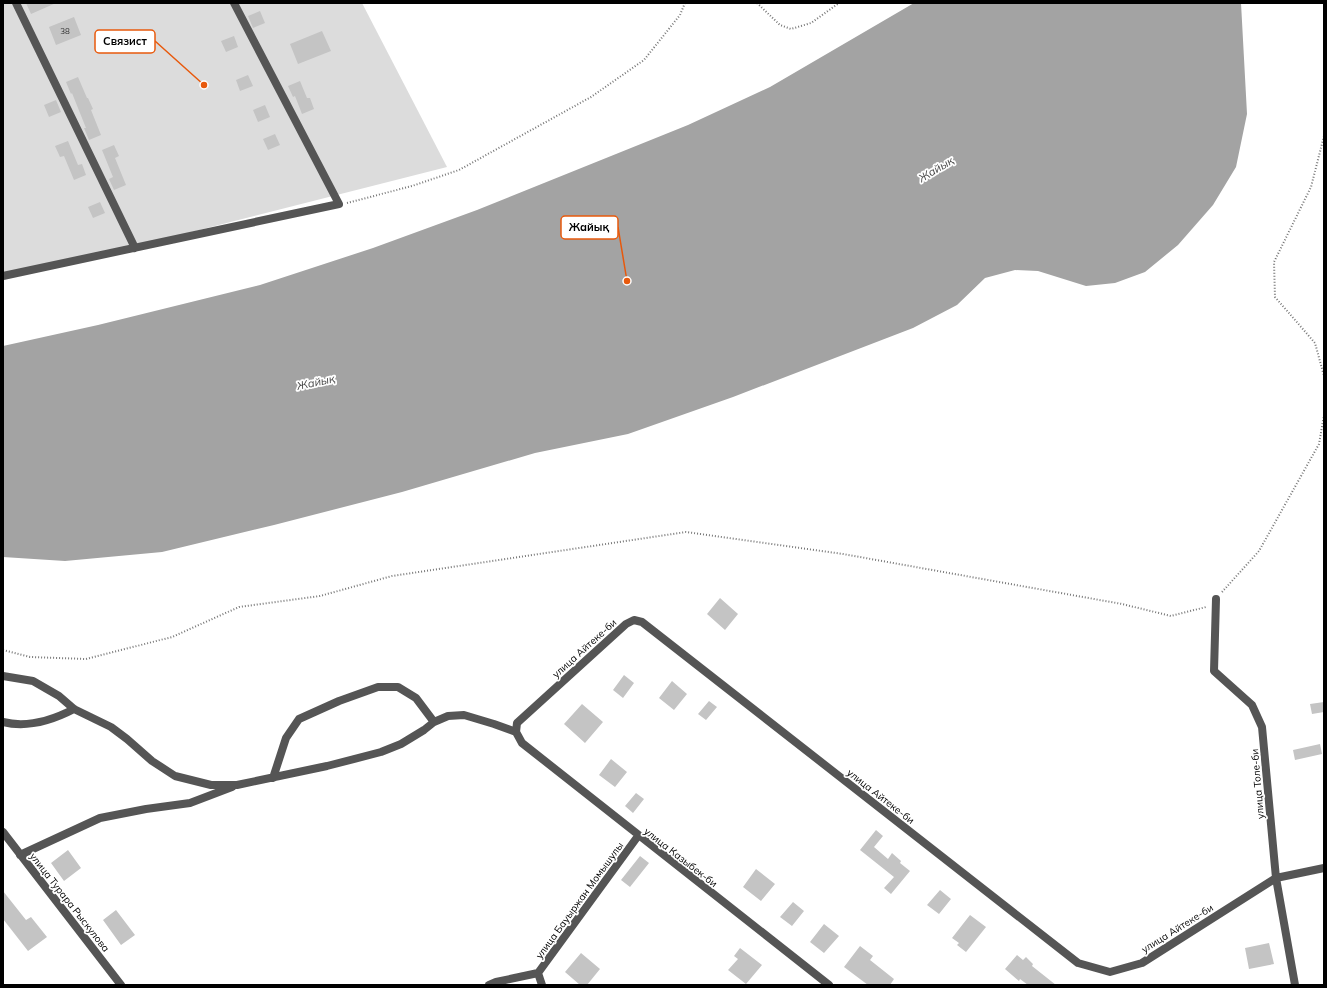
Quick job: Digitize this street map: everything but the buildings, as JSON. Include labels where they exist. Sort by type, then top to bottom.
[{"type":"street","points":[[16,3],[135,248]]},
{"type":"street","points":[[3,276],[339,204],[234,3]]},
{"type":"street","name":"улица Толе-би","points":[[1216,599],[1214,672],[1252,705],[1262,727],[1276,878],[1295,985]]},
{"type":"street","name":"улица Айтеке-би","points":[[516,732],[517,723],[626,624],[634,620],[642,622],[1078,963],[1110,972],[1142,962],[1276,878]]},
{"type":"street","points":[[3,676],[33,681],[59,696],[74,709],[111,727],[128,739],[152,762],[175,776],[211,785],[237,785]]},
{"type":"street","points":[[273,778],[286,738],[299,720],[339,701],[378,688],[398,687],[416,698],[434,722]]},
{"type":"street","points":[[3,722],[12,724],[34,723],[58,717],[74,709]]},
{"type":"street","points":[[20,855],[100,818],[146,809],[190,803],[237,785],[326,766],[381,752],[401,744],[434,722],[448,716],[464,715],[516,732]]},
{"type":"street","name":"улица Казыбек-би","points":[[516,732],[522,743],[638,836],[829,985]]},
{"type":"street","name":"улица Турара Рыскулова","points":[[3,832],[121,985]]},
{"type":"street","name":"улица Бауыржан Момышулы","points":[[489,985],[496,982],[538,973],[638,836]]},
{"type":"street","points":[[1276,878],[1324,868]]},
{"type":"street","points":[[538,973],[542,985]]},
{"type":"path","points":[[339,204],[412,186],[459,170],[590,97],[644,60],[680,15],[685,3]]},
{"type":"path","points":[[757,3],[780,25],[791,29],[811,23],[839,3]]},
{"type":"path","points":[[1324,136],[1311,188],[1274,262],[1275,297],[1315,343],[1324,376]]},
{"type":"path","points":[[3,650],[30,657],[86,659],[172,637],[239,607],[320,596],[392,576],[686,532],[843,554],[1122,604],[1171,616],[1209,607],[1259,551],[1319,444],[1324,415]]},
{"type":"shaded area","points":[[3,3],[362,3],[447,167],[3,280]]},
{"type":"water","name":"Жайық","points":[[914,3],[1241,3],[1247,114],[1236,167],[1213,205],[1178,245],[1145,272],[1115,283],[1086,286],[1038,271],[1015,270],[985,278],[957,305],[913,328],[733,397],[628,434],[535,453],[402,492],[162,552],[65,561],[3,557],[3,346],[98,325],[260,285],[373,248],[477,210],[688,125],[770,87]]},
{"type":"place","name":"Связист","points":[[204,85]]},
{"type":"place","name":"Жайық","points":[[627,281]]}]
